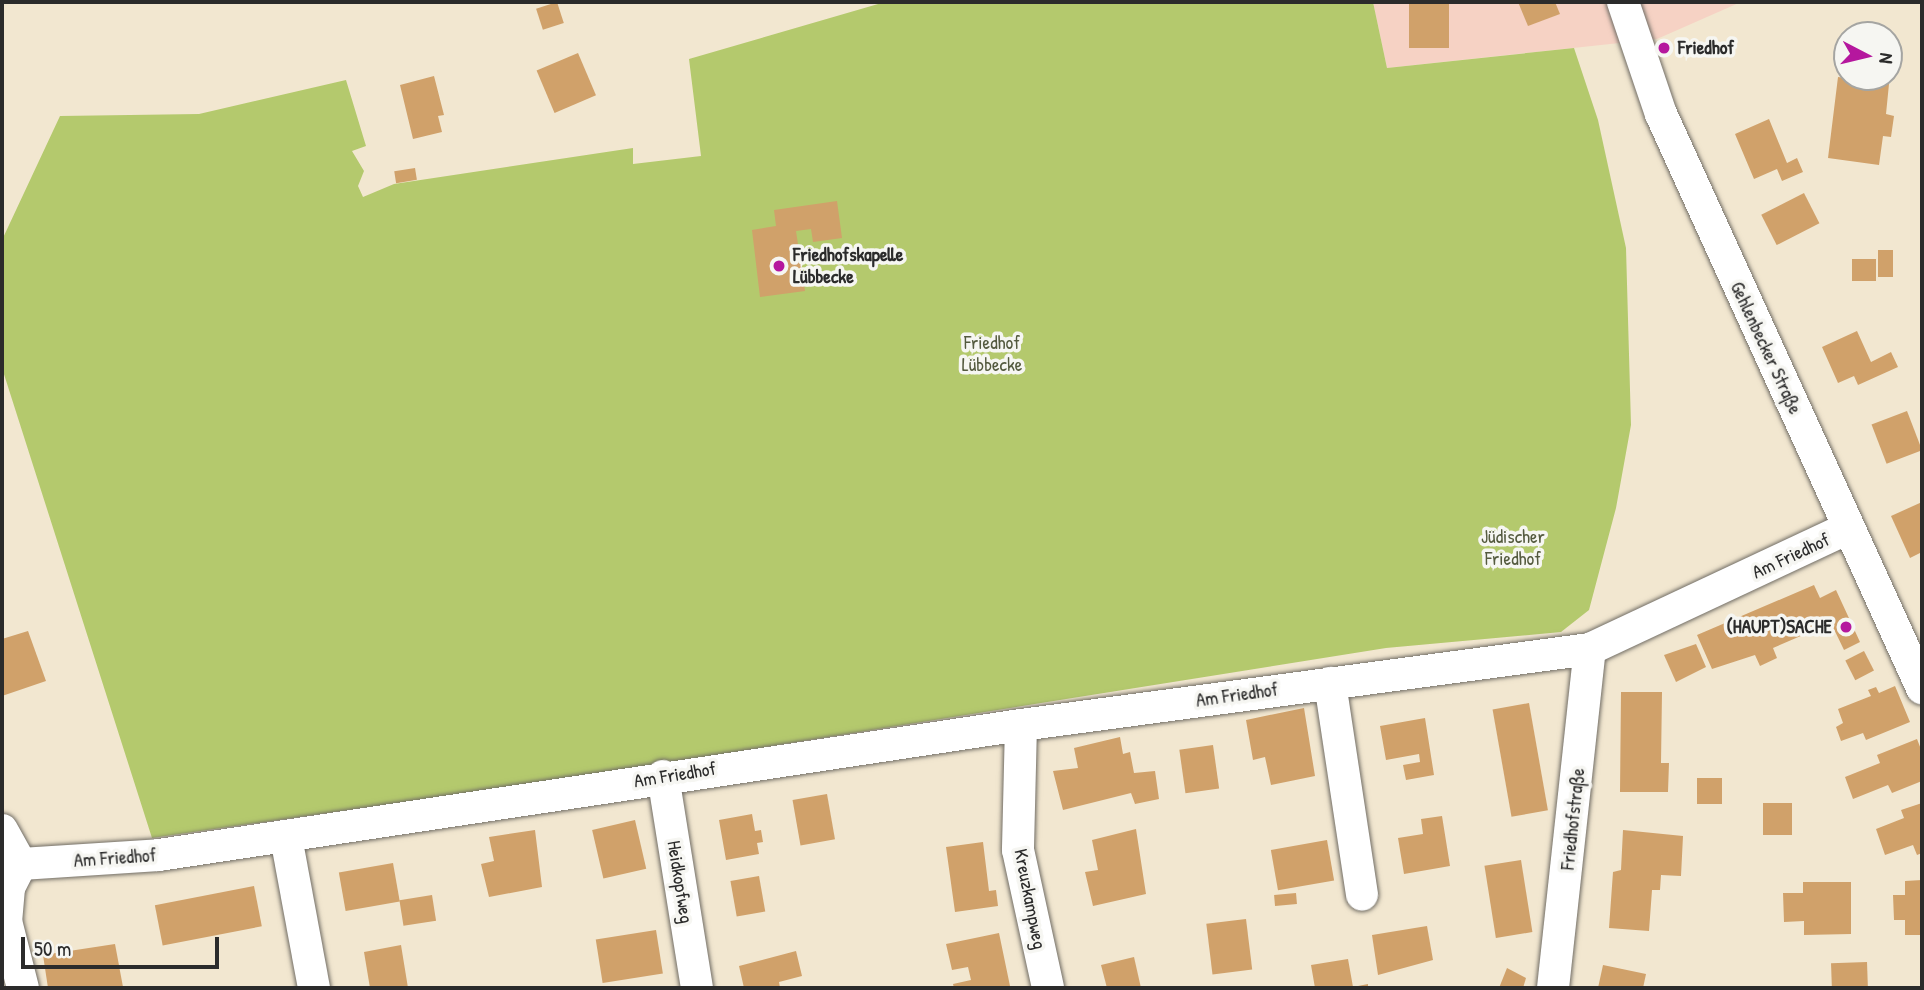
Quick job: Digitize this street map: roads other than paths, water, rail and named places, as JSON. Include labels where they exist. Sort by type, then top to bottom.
[{"type":"street","name":"Gehlenbecker Straße","points":[[1623,2],[1661,114],[1922,688]]},
{"type":"street","name":"Am Friedhof","points":[[21,864],[159,855],[663,776],[1590,649],[1848,528]]},
{"type":"street","name":"Friedhofstraße","points":[[1552,988],[1590,649]]},
{"type":"street","points":[[1330,683],[1362,895]]},
{"type":"street","name":"Kreuzkampweg","points":[[1021,725],[1018,850],[1048,988]]},
{"type":"street","name":"Heidkopfweg","points":[[663,776],[697,988]]},
{"type":"street","points":[[2,830],[21,864],[9,888],[6,921],[23,988]]},
{"type":"street","points":[[286,837],[314,988]]},
{"type":"place","name":"Friedhof","points":[[1664,48]]},
{"type":"place","name":"Friedhofskapelle Lübbecke","points":[[779,266]]},
{"type":"place","name":"(HAUPT)SACHE","points":[[1846,627]]},
{"type":"park label","name":"Friedhof Lübbecke","points":[[992,354]]},
{"type":"park label","name":"Jüdischer Friedhof","points":[[1513,548]]}]
